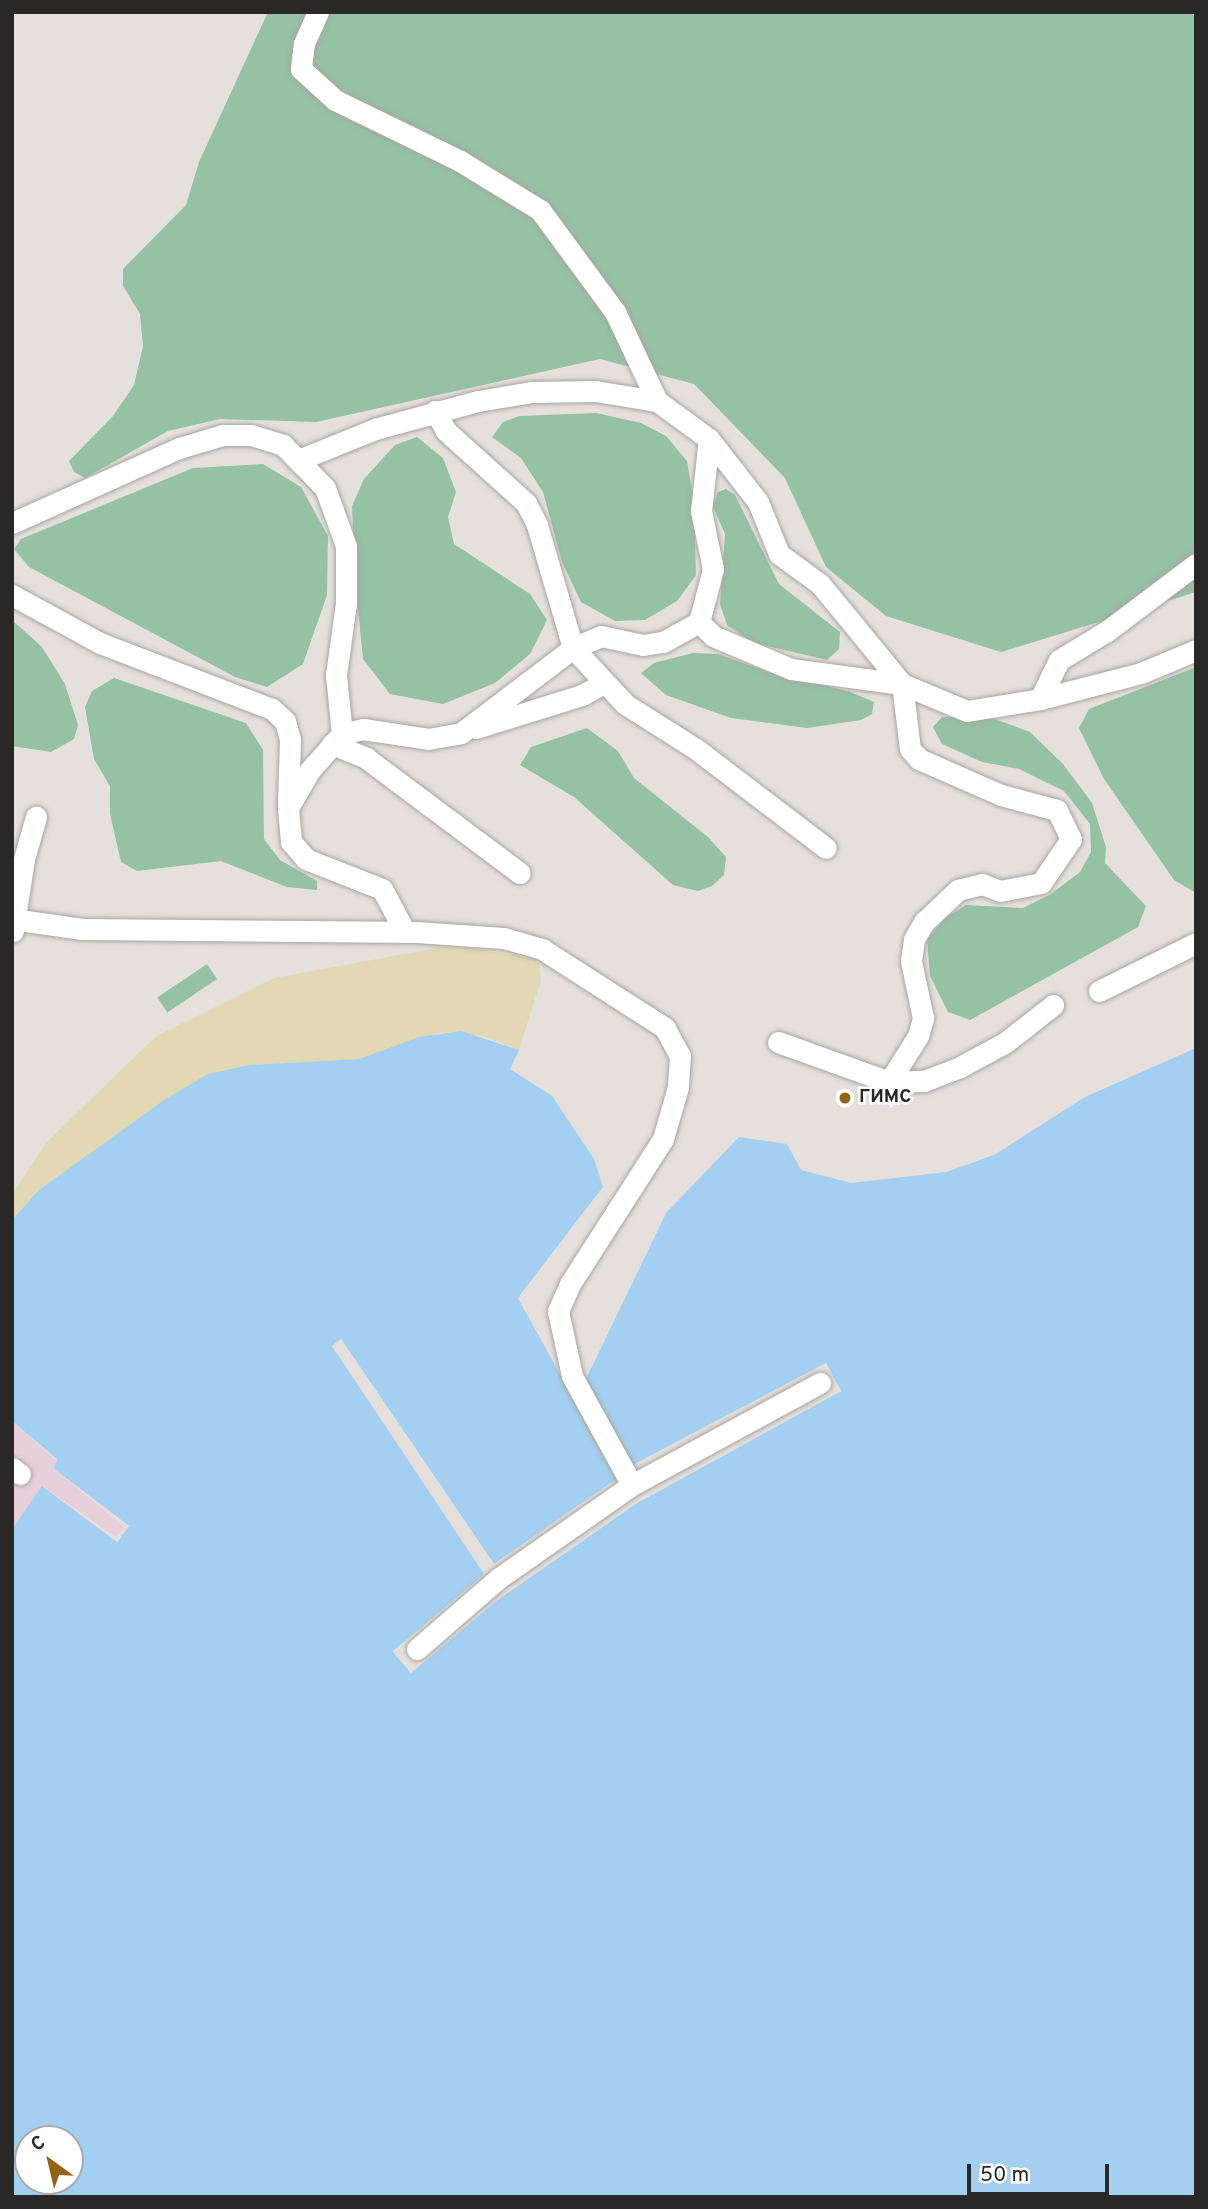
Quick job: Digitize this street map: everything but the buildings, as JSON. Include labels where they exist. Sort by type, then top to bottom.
[{"type":"street","points":[[318,12],[304,43],[301,69],[335,100],[460,161],[540,211],[615,312],[657,401]]},
{"type":"street","points":[[301,459],[435,411],[532,392],[629,393],[657,401],[709,439],[758,502],[779,554],[820,584],[902,684],[910,749],[919,759],[1001,795],[1057,810],[1071,839],[1041,883],[1000,891],[982,884],[958,890],[924,922],[914,939],[911,961],[923,1018],[918,1035],[889,1082]]},
{"type":"street","points":[[435,411],[446,431],[526,503],[537,525],[573,648],[602,684],[826,848]]},
{"type":"street","points":[[12,523],[179,447],[223,435],[251,435],[283,445],[301,459],[325,488],[345,546],[346,603],[336,675],[337,739]]},
{"type":"street","points":[[461,733],[573,648],[601,636],[643,645],[663,642],[699,622],[713,569],[701,511],[709,439]]},
{"type":"street","points":[[1040,699],[1059,660],[1118,624],[1196,564]]},
{"type":"street","points":[[12,595],[100,643],[272,709],[285,721],[290,740],[288,808],[291,842],[306,859],[373,882],[392,901],[405,932]]},
{"type":"street","points":[[699,622],[713,636],[791,669],[902,684],[967,711],[1040,699],[1141,673],[1196,650]]},
{"type":"street","points":[[288,808],[337,739],[363,729],[428,739],[461,733],[582,695],[602,684]]},
{"type":"street","points":[[337,739],[520,873]]},
{"type":"street","points":[[36,817],[18,859],[13,924],[82,929],[405,932],[504,938],[542,949],[665,1028],[681,1056],[678,1087],[663,1139],[570,1284],[558,1311],[572,1376],[632,1485]]},
{"type":"street","points":[[1099,992],[1196,943]]},
{"type":"street","points":[[779,1042],[889,1082],[924,1081],[960,1067],[1006,1042],[1053,1005]]},
{"type":"street","points":[[417,1649],[499,1578],[632,1485],[820,1383]]},
{"type":"shaded area","points":[[12,1421],[129,1526],[117,1542],[43,1486],[12,1529]]},
{"type":"green space","points":[[268,12],[1196,12],[1196,592],[1001,652],[886,616],[826,567],[785,478],[694,384],[600,359],[316,422],[220,419],[168,431],[85,478],[74,472],[69,461],[113,416],[134,385],[143,346],[140,314],[123,286],[123,269],[186,205],[199,162]]},
{"type":"green space","points":[[596,413],[641,423],[666,436],[687,461],[694,502],[696,575],[677,601],[645,620],[615,621],[581,602],[562,562],[543,492],[521,458],[492,437],[503,422],[519,416]]},
{"type":"green space","points":[[417,437],[443,458],[456,492],[448,517],[454,544],[530,594],[547,620],[530,654],[495,683],[443,704],[390,694],[363,659],[355,579],[352,506],[364,479],[395,445]]},
{"type":"green space","points":[[263,464],[301,487],[328,536],[327,595],[303,664],[267,687],[235,677],[29,567],[14,549],[21,539],[193,468]]},
{"type":"green space","points":[[726,489],[735,495],[779,584],[840,632],[839,649],[827,660],[754,643],[727,625],[720,604],[725,534],[713,507],[718,492]]},
{"type":"green space","points":[[12,620],[42,647],[65,684],[78,725],[74,739],[51,752],[12,746]]},
{"type":"green space","points":[[693,653],[718,654],[771,673],[848,691],[874,702],[872,714],[861,720],[807,728],[731,718],[666,695],[641,673],[654,663]]},
{"type":"green space","points":[[1196,667],[1196,893],[1174,880],[1104,779],[1079,728],[1089,709]]},
{"type":"green space","points":[[114,678],[246,723],[263,750],[264,839],[280,860],[317,881],[317,890],[287,887],[221,861],[137,871],[121,862],[110,814],[110,786],[94,759],[85,707],[92,691]]},
{"type":"green space","points":[[942,717],[989,717],[1030,732],[1063,764],[1092,803],[1106,847],[1105,863],[1146,906],[1138,927],[970,1020],[948,1012],[930,976],[927,940],[945,918],[966,905],[1023,908],[1051,894],[1080,872],[1091,852],[1090,824],[1064,791],[1019,769],[982,762],[942,744],[933,727]]},
{"type":"green space","points":[[587,728],[618,751],[634,778],[708,837],[726,857],[724,875],[712,886],[698,891],[673,885],[574,797],[520,765],[531,747]]},
{"type":"green space","points":[[207,964],[217,979],[167,1012],[157,998]]},
{"type":"sand","points":[[448,946],[532,957],[539,963],[541,980],[519,1050],[483,1036],[442,1032],[359,1059],[249,1065],[208,1074],[39,1190],[12,1220],[12,1195],[47,1142],[155,1037],[274,978]]},
{"type":"water","points":[[461,1031],[519,1050],[510,1069],[552,1096],[594,1159],[603,1187],[518,1298],[618,1478],[494,1564],[341,1339],[332,1346],[485,1574],[393,1651],[411,1673],[496,1601],[637,1503],[841,1391],[825,1364],[631,1466],[584,1382],[666,1213],[739,1137],[787,1144],[801,1170],[851,1183],[946,1172],[994,1155],[1085,1097],[1196,1048],[1196,2197],[12,2197],[12,1529],[42,1486],[117,1542],[129,1526],[54,1469],[57,1459],[12,1421],[12,1220],[39,1190],[167,1098],[208,1074],[249,1065],[359,1059],[419,1037]]},
{"type":"pier","points":[[603,1187],[522,1298],[620,1481],[495,1567],[340,1344],[337,1346],[488,1573],[398,1652],[411,1668],[494,1599],[635,1500],[836,1390],[824,1368],[632,1469],[581,1381],[663,1211],[666,1213],[585,1381],[631,1466],[826,1363],[841,1391],[637,1503],[496,1601],[411,1673],[393,1652],[484,1574],[332,1346],[341,1339],[494,1564],[618,1478],[518,1298]]},
{"type":"pier","points":[[54,1469],[129,1526],[117,1542],[42,1486],[116,1537],[124,1527]]},
{"type":"place","name":"ГИМС","points":[[845,1098]]}]
